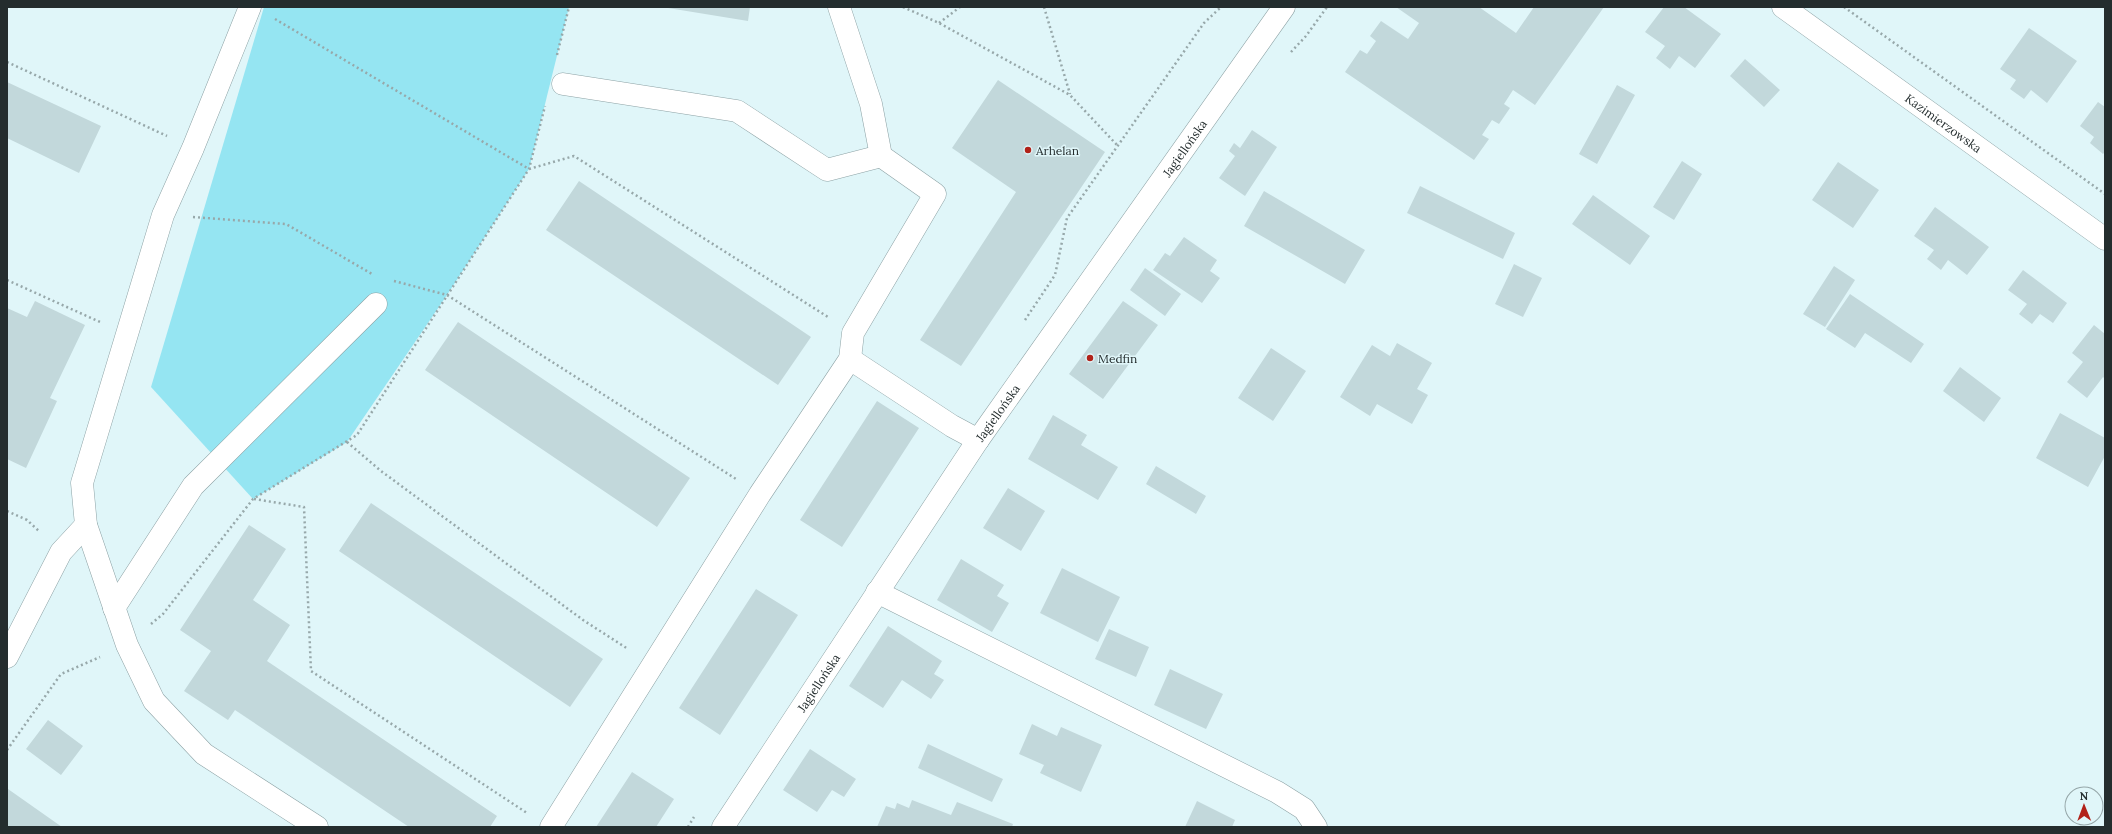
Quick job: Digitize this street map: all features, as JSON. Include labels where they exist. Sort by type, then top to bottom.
[{"type":"street","points":[[551,827],[760,494],[850,359],[853,333],[934,194],[881,156],[871,104],[839,7]]},
{"type":"street","name":"Jagiellońska","points":[[723,827],[978,440],[1284,7]]},
{"type":"street","name":"Kazimierzowska","points":[[1783,7],[2105,239]]},
{"type":"street","points":[[260,11],[192,148],[163,215],[126,333],[82,483],[86,526],[127,645],[154,701],[204,754],[317,827]]},
{"type":"street","points":[[563,84],[737,111],[827,170],[881,156]]},
{"type":"street","points":[[114,608],[193,486],[376,304]]},
{"type":"street","points":[[850,359],[952,426],[978,440]]},
{"type":"street","points":[[7,657],[61,552],[86,526]]},
{"type":"street","points":[[877,592],[1277,792],[1304,809],[1316,827]]},
{"type":"path","points":[[556,59],[569,7]]},
{"type":"path","points":[[903,7],[939,23],[1070,95],[1117,145]]},
{"type":"path","points":[[939,23],[960,7]]},
{"type":"path","points":[[1044,7],[1070,95]]},
{"type":"path","points":[[1023,322],[1055,276],[1067,218],[1204,23],[1221,7]]},
{"type":"path","points":[[1844,7],[2105,194]]},
{"type":"path","points":[[260,11],[529,169],[574,156],[853,333]]},
{"type":"path","points":[[7,62],[192,148]]},
{"type":"path","points":[[7,750],[61,674],[127,645],[163,614],[253,499],[357,435],[529,169],[546,103]]},
{"type":"path","points":[[163,215],[286,224],[370,274],[378,276]]},
{"type":"path","points":[[7,280],[126,333]]},
{"type":"path","points":[[393,280],[447,295],[760,494]]},
{"type":"path","points":[[347,442],[382,471],[583,620],[652,664]]},
{"type":"path","points":[[253,499],[304,507],[311,671],[528,814]]},
{"type":"path","points":[[7,511],[27,520],[61,552]]},
{"type":"shaded area","points":[[264,7],[569,7],[529,169],[447,295],[347,442],[253,499],[151,387]]},
{"type":"building","points":[[662,7],[750,7],[748,21]]},
{"type":"building","points":[[1396,7],[1479,7],[1516,33],[1534,7],[1604,7],[1535,105],[1513,90],[1504,104],[1510,108],[1499,124],[1492,120],[1482,135],[1489,139],[1474,160],[1345,72],[1360,50],[1367,54],[1376,41],[1370,36],[1381,21],[1408,39],[1419,23]]},
{"type":"building","points":[[1664,7],[1684,7],[1721,34],[1695,68],[1679,56],[1670,69],[1656,58],[1665,46],[1645,32]]},
{"type":"building","points":[[2029,28],[2077,61],[2047,103],[2031,90],[2024,99],[2010,89],[2016,80],[2000,69]]},
{"type":"building","points":[[1745,59],[1780,90],[1764,107],[1730,76]]},
{"type":"building","points":[[998,80],[1105,152],[961,366],[920,340],[1016,192],[952,148]]},
{"type":"building","points":[[7,82],[101,126],[79,173],[7,138]]},
{"type":"building","points":[[1617,85],[1635,95],[1597,164],[1579,154]]},
{"type":"building","points":[[2098,102],[2105,107],[2105,152],[2103,154],[2090,143],[2094,137],[2080,126]]},
{"type":"building","points":[[1252,130],[1277,147],[1245,196],[1219,178],[1235,156],[1229,151],[1234,143],[1240,148]]},
{"type":"building","points":[[1682,161],[1702,174],[1674,220],[1653,207]]},
{"type":"building","points":[[1838,162],[1879,190],[1853,228],[1812,200]]},
{"type":"building","points":[[579,181],[811,337],[778,385],[546,230]]},
{"type":"building","points":[[1420,186],[1515,233],[1503,259],[1407,213]]},
{"type":"building","points":[[1264,191],[1365,250],[1345,284],[1244,226]]},
{"type":"building","points":[[1593,195],[1650,236],[1630,265],[1572,224]]},
{"type":"building","points":[[1935,207],[1989,247],[1967,275],[1948,260],[1941,270],[1927,259],[1934,250],[1914,236]]},
{"type":"building","points":[[1184,237],[1217,260],[1210,271],[1220,278],[1202,303],[1153,270],[1165,253],[1170,256]]},
{"type":"building","points":[[1514,264],[1542,278],[1523,317],[1495,304]]},
{"type":"building","points":[[1834,266],[1855,280],[1825,327],[1803,314]]},
{"type":"building","points":[[1145,268],[1181,294],[1165,316],[1130,290]]},
{"type":"building","points":[[2023,270],[2067,303],[2053,323],[2040,314],[2032,324],[2019,314],[2027,304],[2008,290]]},
{"type":"building","points":[[1850,294],[1924,344],[1911,363],[1865,333],[1855,348],[1826,329]]},
{"type":"building","points":[[35,301],[85,325],[50,398],[57,401],[26,468],[7,459],[7,308],[27,317]]},
{"type":"building","points":[[1123,301],[1158,325],[1103,399],[1069,374]]},
{"type":"building","points":[[458,322],[690,478],[657,527],[425,370]]},
{"type":"building","points":[[2094,325],[2105,334],[2105,379],[2103,377],[2087,398],[2067,382],[2083,362],[2072,353]]},
{"type":"building","points":[[1397,343],[1432,363],[1417,389],[1428,395],[1412,424],[1377,404],[1370,416],[1340,397],[1372,345],[1390,356]]},
{"type":"building","points":[[1271,348],[1306,371],[1273,421],[1238,398]]},
{"type":"building","points":[[1960,367],[2001,398],[1984,422],[1943,391]]},
{"type":"building","points":[[877,401],[919,428],[842,547],[800,520]]},
{"type":"building","points":[[2060,413],[2105,438],[2105,456],[2088,487],[2036,458]]},
{"type":"building","points":[[1053,415],[1087,435],[1081,445],[1118,467],[1098,500],[1028,459]]},
{"type":"building","points":[[1156,466],[1206,496],[1196,514],[1146,484]]},
{"type":"building","points":[[1008,488],[1045,511],[1021,551],[983,528]]},
{"type":"building","points":[[371,503],[603,659],[570,707],[339,551]]},
{"type":"building","points":[[249,525],[286,549],[253,600],[290,625],[267,661],[497,816],[490,827],[409,827],[235,710],[228,720],[184,691],[211,651],[180,630]]},
{"type":"building","points":[[961,559],[1004,585],[997,596],[1009,603],[992,632],[937,600]]},
{"type":"building","points":[[1062,568],[1120,597],[1098,642],[1040,613]]},
{"type":"building","points":[[756,589],[798,615],[720,735],[679,708]]},
{"type":"building","points":[[888,626],[942,661],[934,674],[944,680],[931,699],[902,680],[883,708],[849,686]]},
{"type":"building","points":[[1109,629],[1149,647],[1136,677],[1095,659]]},
{"type":"building","points":[[1170,669],[1223,694],[1206,729],[1154,705]]},
{"type":"building","points":[[48,720],[83,746],[61,775],[26,749]]},
{"type":"building","points":[[1032,724],[1057,736],[1061,727],[1102,745],[1081,792],[1040,773],[1044,765],[1019,754]]},
{"type":"building","points":[[928,744],[1003,779],[992,802],[918,768]]},
{"type":"building","points":[[810,749],[856,779],[844,797],[832,790],[817,812],[783,790]]},
{"type":"building","points":[[632,772],[674,799],[656,827],[596,827]]},
{"type":"building","points":[[8,789],[62,827],[7,827]]},
{"type":"building","points":[[912,800],[951,815],[957,802],[1013,824],[1012,827],[877,827],[886,806],[895,809],[897,803],[909,808]]},
{"type":"building","points":[[1197,801],[1235,820],[1232,827],[1185,827]]},
{"type":"place","name":"Arhelan","points":[[1028,150]]},
{"type":"place","name":"Medfin","points":[[1090,358]]}]
